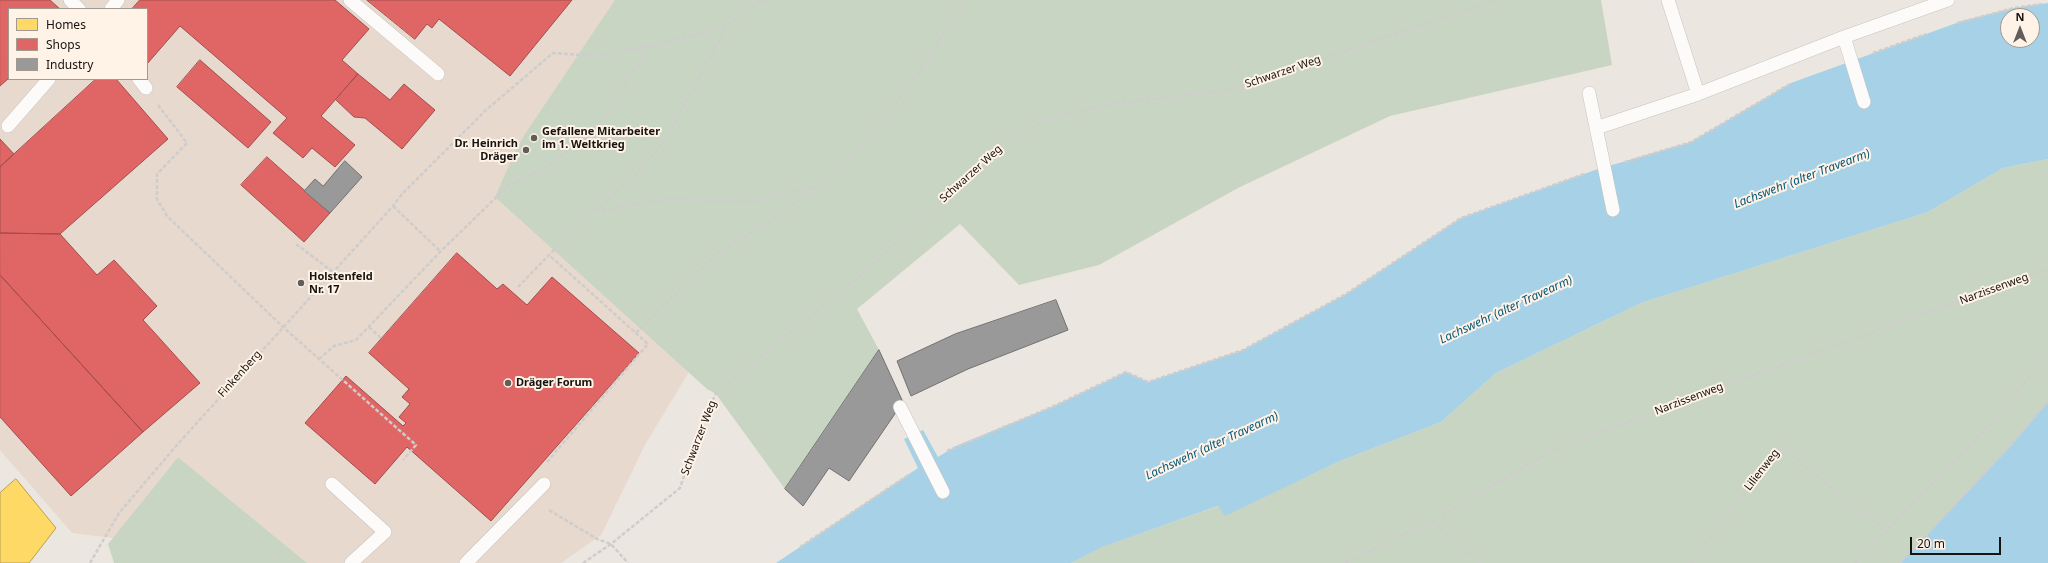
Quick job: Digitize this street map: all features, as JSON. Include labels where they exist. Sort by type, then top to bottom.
[{"type":"lane","points":[[70,0],[78,8]]},
{"type":"lane","points":[[112,8],[118,0]]},
{"type":"lane","points":[[350,0],[438,74]]},
{"type":"lane","points":[[1668,0],[1698,94]]},
{"type":"lane","points":[[1596,128],[1698,94],[1844,37],[1948,0]]},
{"type":"lane","points":[[1844,37],[1864,102]]},
{"type":"lane","points":[[8,126],[48,80]]},
{"type":"lane","points":[[1590,93],[1613,210]]},
{"type":"lane","points":[[900,407],[943,492]]},
{"type":"lane","points":[[332,484],[385,532],[351,563]]},
{"type":"lane","points":[[466,563],[544,484]]},
{"type":"path","points":[[518,287],[581,222],[596,211],[633,178],[664,142],[726,27],[761,1],[768,0]]},
{"type":"path","points":[[636,333],[715,255],[777,217],[818,186],[866,139],[909,87],[965,0]]},
{"type":"path","name":"Schwarzer Weg","points":[[583,563],[611,544],[680,488],[699,431],[716,394],[861,275],[1002,145],[1048,118],[1119,103],[1230,90],[1495,0]]},
{"type":"path","points":[[1955,23],[2014,8],[2042,4]]},
{"type":"path","name":"Finkenberg","points":[[90,563],[119,512],[283,327],[393,206],[402,194],[486,110],[553,53],[595,56],[652,46],[726,27]]},
{"type":"path","points":[[1866,56],[1933,31]]},
{"type":"path","points":[[319,359],[334,346],[356,340],[440,251],[510,184],[544,169],[571,148],[611,112],[628,78],[652,46]]},
{"type":"path","points":[[1622,162],[1691,142],[1791,83]]},
{"type":"path","points":[[142,84],[187,143],[157,174],[156,199],[167,216],[283,327],[416,445],[403,460]]},
{"type":"path","points":[[944,453],[956,446],[1054,406],[1126,372],[1148,382],[1243,350],[1346,294],[1462,218],[1588,173]]},
{"type":"path","points":[[596,211],[668,199],[750,202],[818,186]]},
{"type":"path","points":[[393,206],[440,251]]},
{"type":"path","points":[[296,244],[333,272]]},
{"type":"path","points":[[544,484],[536,476],[648,344],[549,255]]},
{"type":"path","name":"Narzissenweg","points":[[1345,563],[1432,521],[1551,451],[1712,390],[2048,269]]},
{"type":"path","points":[[369,327],[381,338]]},
{"type":"path","points":[[1855,563],[1996,418],[2048,354]]},
{"type":"path","points":[[1900,563],[2010,446],[2048,401]]},
{"type":"path","name":"Lilienweg","points":[[1691,563],[1780,446],[1886,531]]},
{"type":"path","points":[[800,547],[912,472]]},
{"type":"path","points":[[529,499],[597,539],[611,544],[628,563]]},
{"type":"path","points":[[1432,521],[1482,563]]},
{"type":"shaded area","points":[[0,0],[1213,0],[701,352],[646,443],[601,535],[561,563],[307,563],[178,457],[113,538],[72,533],[0,450]]},
{"type":"green space","points":[[615,0],[1601,0],[1612,65],[1390,116],[1238,188],[1099,265],[1019,285],[960,224],[857,309],[879,350],[785,489],[716,394],[707,389],[495,197],[516,150],[525,134]]},
{"type":"green space","points":[[2048,159],[2048,401],[2010,446],[1900,563],[1071,563],[1101,547],[1219,506],[1225,515],[1340,461],[1441,422],[1496,373],[1641,303],[1928,212],[2003,168]]},
{"type":"green space","points":[[178,457],[307,563],[114,563],[108,544]]},
{"type":"water","name":"Lachswehr (alter Travearm)","points":[[2048,3],[2048,159],[2003,168],[1928,212],[1641,303],[1496,373],[1441,422],[1340,461],[1225,516],[1218,506],[1102,547],[1071,563],[776,563],[918,468],[904,439],[923,430],[938,457],[956,446],[1054,406],[1126,372],[1148,382],[1243,350],[1346,294],[1461,218],[1595,170],[1691,142],[1791,83],[1962,21],[2000,12],[2000,48],[2040,48],[2040,8],[2014,8]]},
{"type":"water","points":[[2048,401],[2048,563],[1900,563],[2010,446]]},
{"type":"building: Homes","points":[[16,479],[56,528],[29,563],[0,563],[0,493]]},
{"type":"building: Shops","points":[[0,0],[50,0],[59,8],[8,8],[8,79],[0,86]]},
{"type":"building: Shops","points":[[140,0],[335,0],[369,29],[342,60],[358,74],[321,116],[355,145],[335,167],[312,148],[303,158],[273,133],[287,118],[180,26],[148,63],[148,8],[133,8]]},
{"type":"building: Shops","points":[[367,0],[572,0],[510,76],[439,19],[432,28],[427,24],[415,39]]},
{"type":"building: Shops","points":[[200,60],[271,122],[248,148],[177,87]]},
{"type":"building: Shops","points":[[358,74],[390,100],[404,84],[435,110],[402,149],[365,118],[354,117],[336,100]]},
{"type":"building: Shops","points":[[95,80],[117,80],[168,139],[60,234],[0,233],[0,167]]},
{"type":"building: Shops","points":[[0,139],[14,154],[0,167]]},
{"type":"building: Shops","points":[[267,157],[330,213],[304,242],[241,185]]},
{"type":"building: Shops","points":[[0,233],[60,234],[97,275],[114,260],[157,306],[143,320],[200,383],[143,432],[0,275]]},
{"type":"building: Shops","name":"Dräger Forum","points":[[457,253],[497,289],[503,284],[527,305],[552,277],[639,353],[491,521],[407,447],[375,484],[305,423],[346,376],[403,426],[406,423],[399,417],[410,404],[402,397],[409,389],[369,353]]},
{"type":"building: Shops","points":[[0,275],[143,432],[71,496],[0,417]]},
{"type":"building: Industry","points":[[345,161],[362,177],[330,213],[304,191],[315,179],[323,186]]},
{"type":"building: Industry","points":[[1056,300],[1068,330],[968,369],[911,396],[897,361],[955,334]]},
{"type":"building: Industry","points":[[879,350],[903,402],[849,481],[829,468],[803,506],[785,489]]},
{"type":"place","name":"Gefallene Mitarbeiter im 1. Weltkrieg","points":[[534,138]]},
{"type":"place","name":"Dr. Heinrich Dräger","points":[[526,150]]},
{"type":"place","name":"Holstenfeld Nr. 17","points":[[301,283]]},
{"type":"place","name":"Dräger Forum","points":[[508,383]]}]
